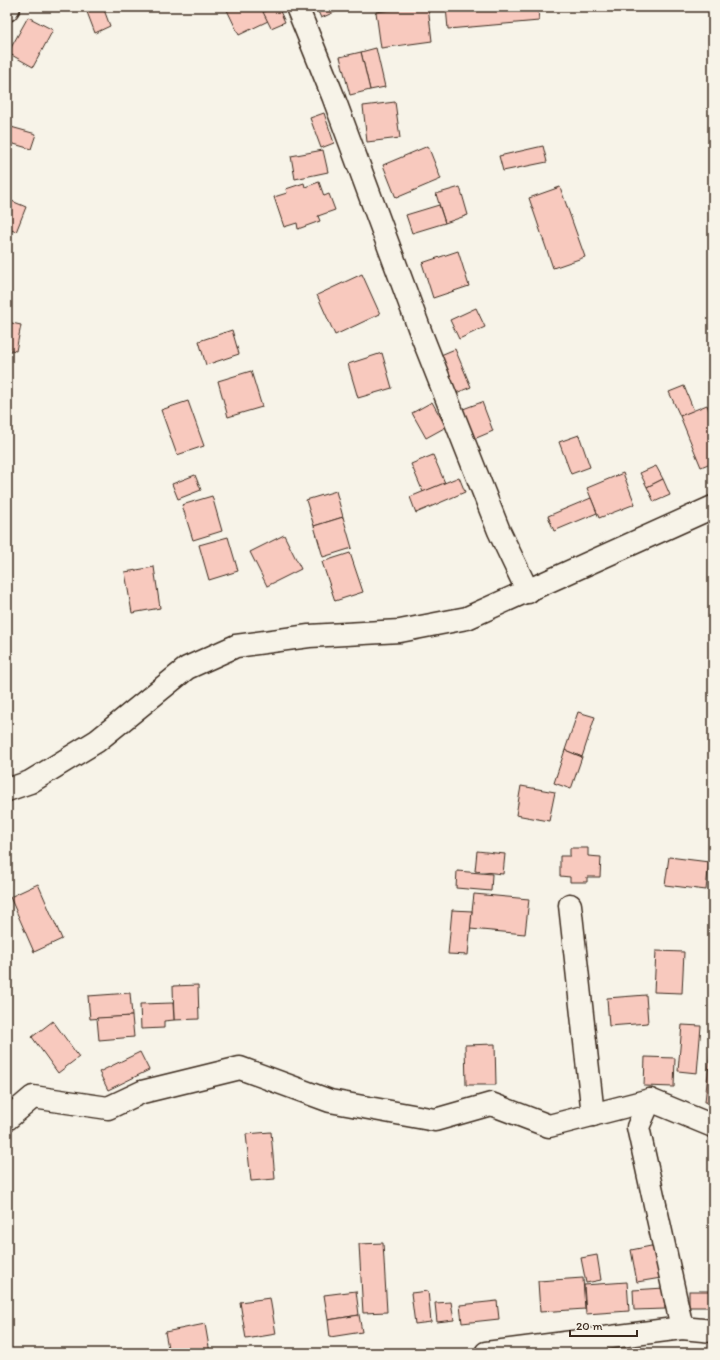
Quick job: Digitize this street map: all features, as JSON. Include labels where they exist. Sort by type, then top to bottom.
[{"type":"street","points":[[297,7],[333,96],[422,336],[496,524],[528,592]]},
{"type":"street","points":[[7,790],[30,782],[97,741],[187,668],[236,646],[309,636],[400,632],[467,618],[528,592],[713,507]]},
{"type":"street","points":[[570,905],[593,1115]]},
{"type":"street","points":[[7,1119],[33,1096],[108,1108],[142,1092],[240,1068],[330,1101],[435,1120],[491,1104],[549,1126],[650,1100],[713,1126]]},
{"type":"street","points":[[650,1100],[638,1127],[682,1328]]},
{"type":"street","points":[[486,1353],[682,1328],[713,1331]]},
{"type":"building","points":[[103,7],[110,26],[95,33],[87,12]]},
{"type":"building","points":[[232,7],[261,7],[268,21],[239,35],[227,10]]},
{"type":"building","points":[[273,7],[278,7],[285,22],[271,28],[263,12]]},
{"type":"building","points":[[316,7],[346,7],[321,18]]},
{"type":"building","points":[[412,7],[428,7],[432,41],[381,48],[376,12]]},
{"type":"building","points":[[446,7],[538,7],[539,21],[448,29]]},
{"type":"building","points":[[28,17],[53,30],[33,67],[8,53]]},
{"type":"building","points":[[376,48],[385,87],[370,90],[361,52]]},
{"type":"building","points":[[361,52],[370,90],[350,95],[340,57]]},
{"type":"building","points":[[395,102],[400,138],[367,142],[363,106]]},
{"type":"building","points":[[324,113],[334,143],[321,148],[310,118]]},
{"type":"building","points":[[11,127],[36,134],[31,149],[7,142]]},
{"type":"building","points":[[428,146],[441,179],[396,198],[383,165]]},
{"type":"building","points":[[543,146],[547,162],[503,171],[499,156]]},
{"type":"building","points":[[323,150],[328,172],[295,179],[291,156]]},
{"type":"building","points":[[319,182],[324,196],[329,194],[335,210],[318,216],[320,221],[298,229],[297,223],[284,227],[274,197],[287,193],[286,189],[304,183],[305,187]]},
{"type":"building","points":[[460,187],[468,215],[445,223],[436,194]]},
{"type":"building","points":[[560,187],[585,257],[553,268],[529,198]]},
{"type":"building","points":[[7,199],[26,207],[16,232],[7,228]]},
{"type":"building","points":[[439,205],[445,223],[412,233],[406,215]]},
{"type":"building","points":[[458,251],[469,286],[433,298],[422,263]]},
{"type":"building","points":[[362,274],[380,314],[335,335],[317,295]]},
{"type":"building","points":[[476,308],[485,327],[459,339],[450,320]]},
{"type":"building","points":[[7,322],[21,325],[16,351],[7,349]]},
{"type":"building","points":[[232,330],[239,354],[206,365],[199,341]]},
{"type":"building","points":[[455,349],[471,387],[451,395],[436,357]]},
{"type":"building","points":[[382,353],[392,388],[358,398],[348,364]]},
{"type":"building","points":[[251,371],[262,407],[228,417],[218,381]]},
{"type":"building","points":[[684,386],[694,411],[680,416],[669,392]]},
{"type":"building","points":[[188,401],[204,446],[177,455],[161,410]]},
{"type":"building","points":[[432,402],[446,427],[426,438],[412,413]]},
{"type":"building","points":[[482,402],[493,431],[474,439],[463,409]]},
{"type":"building","points":[[707,405],[713,420],[713,462],[701,467],[680,416]]},
{"type":"building","points":[[579,435],[590,467],[571,474],[559,442]]},
{"type":"building","points":[[433,455],[445,483],[423,492],[411,464]]},
{"type":"building","points":[[656,466],[663,479],[647,487],[640,473]]},
{"type":"building","points":[[623,473],[635,504],[599,518],[587,488]]},
{"type":"building","points":[[195,475],[201,490],[178,499],[172,484]]},
{"type":"building","points":[[459,477],[465,492],[416,513],[410,497]]},
{"type":"building","points":[[663,479],[670,495],[654,502],[647,487]]},
{"type":"building","points":[[336,491],[343,517],[314,526],[306,500]]},
{"type":"building","points":[[212,496],[222,531],[193,540],[182,505]]},
{"type":"building","points":[[591,498],[597,513],[554,531],[548,516]]},
{"type":"building","points":[[343,517],[352,548],[323,557],[314,526]]},
{"type":"building","points":[[284,535],[301,569],[267,586],[250,552]]},
{"type":"building","points":[[228,537],[238,571],[209,580],[199,545]]},
{"type":"building","points":[[350,553],[363,592],[335,601],[322,562]]},
{"type":"building","points":[[154,567],[160,608],[132,613],[125,572]]},
{"type":"building","points":[[578,712],[595,717],[582,757],[565,750]]},
{"type":"building","points":[[565,750],[582,757],[571,789],[554,783]]},
{"type":"building","points":[[521,786],[555,792],[549,821],[516,815]]},
{"type":"building","points":[[570,848],[588,848],[588,856],[601,857],[600,877],[587,877],[587,882],[570,882],[570,877],[560,876],[560,856],[570,856]]},
{"type":"building","points":[[477,851],[505,854],[503,874],[475,871]]},
{"type":"building","points":[[669,857],[709,862],[706,890],[665,885]]},
{"type":"building","points":[[457,871],[492,874],[491,891],[456,888]]},
{"type":"building","points":[[38,884],[62,939],[34,952],[10,897]]},
{"type":"building","points":[[474,894],[529,899],[525,934],[470,929]]},
{"type":"building","points":[[452,910],[472,911],[468,955],[448,954]]},
{"type":"building","points":[[656,951],[684,952],[682,993],[654,992]]},
{"type":"building","points":[[198,985],[199,1019],[174,1020],[173,986]]},
{"type":"building","points":[[130,993],[132,1016],[90,1019],[88,996]]},
{"type":"building","points":[[646,995],[648,1023],[609,1026],[607,998]]},
{"type":"building","points":[[173,1003],[174,1020],[164,1021],[164,1028],[141,1029],[140,1004]]},
{"type":"building","points":[[132,1016],[134,1037],[99,1040],[97,1018]]},
{"type":"building","points":[[53,1021],[79,1057],[58,1073],[32,1037]]},
{"type":"building","points":[[713,1023],[713,1103],[705,1102]]},
{"type":"building","points":[[682,1025],[701,1026],[697,1073],[678,1071]]},
{"type":"building","points":[[495,1044],[496,1085],[466,1085],[465,1045]]},
{"type":"building","points":[[140,1052],[149,1070],[108,1090],[99,1072]]},
{"type":"building","points":[[645,1057],[675,1058],[674,1087],[644,1086]]},
{"type":"building","points":[[271,1132],[275,1179],[251,1181],[246,1134]]},
{"type":"building","points":[[383,1243],[387,1312],[363,1313],[359,1244]]},
{"type":"building","points":[[656,1245],[661,1278],[637,1282],[631,1250]]},
{"type":"building","points":[[597,1255],[601,1280],[586,1283],[581,1258]]},
{"type":"building","points":[[583,1278],[585,1309],[540,1312],[538,1281]]},
{"type":"building","points":[[627,1282],[629,1311],[586,1314],[584,1285]]},
{"type":"building","points":[[664,1288],[665,1309],[634,1310],[633,1290]]},
{"type":"building","points":[[356,1291],[359,1315],[328,1320],[324,1295]]},
{"type":"building","points":[[428,1291],[431,1322],[415,1324],[411,1293]]},
{"type":"building","points":[[689,1291],[713,1291],[713,1307],[689,1307]]},
{"type":"building","points":[[270,1298],[276,1334],[246,1339],[240,1302]]},
{"type":"building","points":[[497,1301],[499,1319],[462,1323],[460,1305]]},
{"type":"building","points":[[451,1302],[454,1320],[437,1322],[435,1303]]},
{"type":"building","points":[[359,1315],[362,1332],[330,1337],[328,1320]]},
{"type":"building","points":[[205,1324],[210,1353],[169,1353],[165,1332]]},
{"type":"building","points":[[115,1350],[116,1353],[104,1353]]}]
